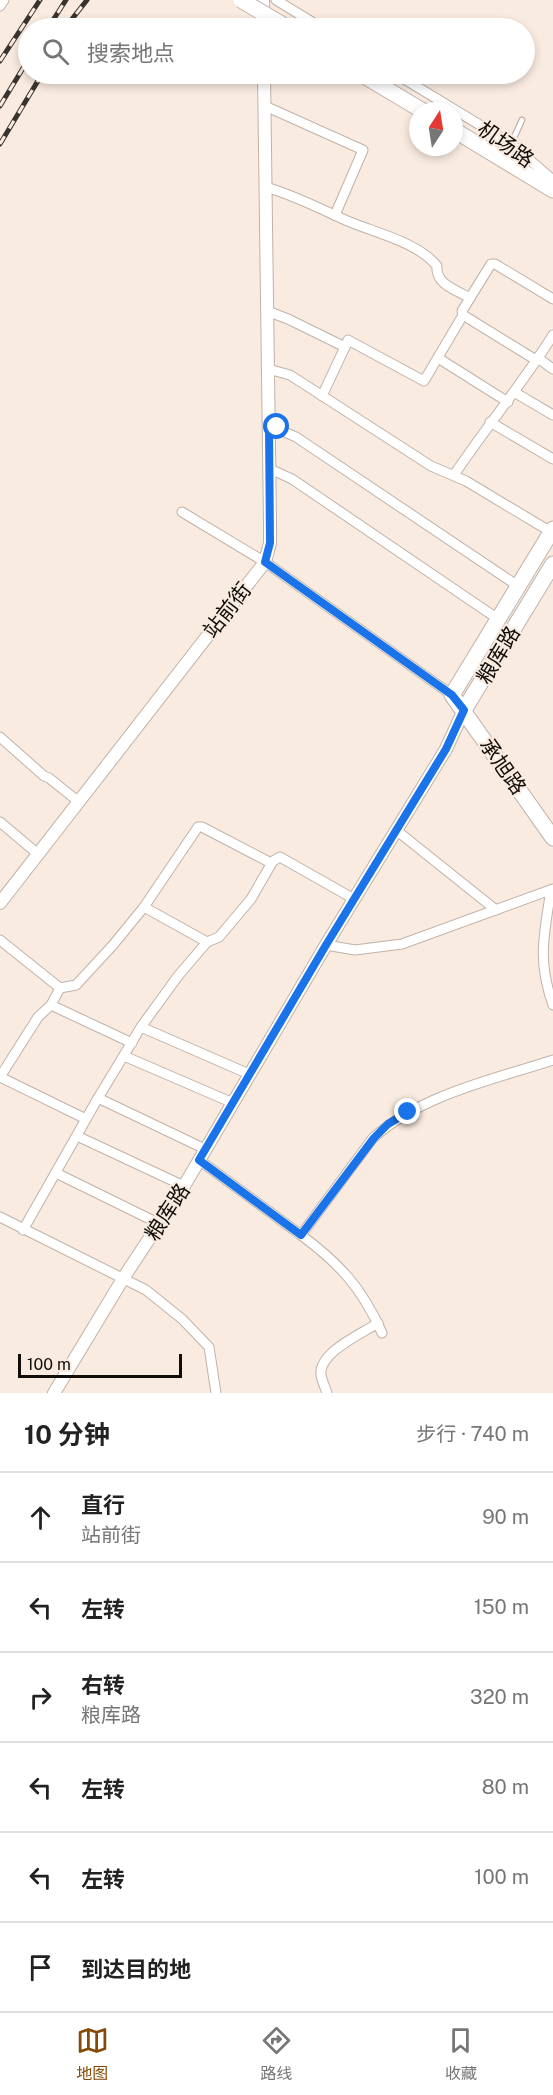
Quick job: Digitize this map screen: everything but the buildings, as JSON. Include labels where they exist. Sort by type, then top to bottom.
[{"type":"main road","points":[[241,0],[271,18]]},
{"type":"main road","points":[[378,84],[409,103]]},
{"type":"main road","points":[[463,136],[553,190]]},
{"type":"main road","name":"粮库路","points":[[452,695],[552,531]]},
{"type":"main road","name":"粮库路","points":[[464,710],[553,564]]},
{"type":"main road","name":"承旭路","points":[[452,695],[553,838]]},
{"type":"street","points":[[0,6],[4,0]]},
{"type":"street","points":[[263,0],[264,18]]},
{"type":"street","points":[[276,0],[306,18]]},
{"type":"street","name":"站前街","points":[[0,903],[265,562],[270,543],[270,469],[264,84]]},
{"type":"street","name":"机场路","points":[[412,84],[511,144],[553,180]]},
{"type":"street","points":[[265,106],[363,150],[334,215]]},
{"type":"street","points":[[503,160],[511,144]]},
{"type":"street","points":[[266,187],[293,195],[334,215],[390,236],[431,258],[437,266],[436,274],[440,281],[470,298]]},
{"type":"street","points":[[322,396],[348,340],[424,381],[463,315],[462,311],[491,264],[495,264],[553,299]]},
{"type":"street","points":[[267,310],[345,347]]},
{"type":"street","points":[[463,315],[553,369]]},
{"type":"street","points":[[454,475],[489,422],[508,402],[553,334]]},
{"type":"street","points":[[438,358],[508,402]]},
{"type":"street","points":[[268,369],[290,375],[422,461],[484,491],[552,531]]},
{"type":"street","points":[[514,392],[553,415]]},
{"type":"street","points":[[489,422],[553,459]]},
{"type":"street","points":[[269,425],[296,437],[518,586]]},
{"type":"street","points":[[270,469],[292,479],[498,619]]},
{"type":"street","points":[[182,512],[265,562],[452,695]]},
{"type":"street","name":"粮库路","points":[[54,1393],[124,1278],[184,1186],[326,945],[446,749],[464,710]]},
{"type":"street","points":[[0,737],[44,776],[79,802]]},
{"type":"street","points":[[0,822],[38,854]]},
{"type":"street","points":[[0,940],[60,988],[76,985],[144,907],[198,827],[271,863]]},
{"type":"street","points":[[396,830],[496,910]]},
{"type":"street","points":[[23,1230],[141,1027],[177,976],[207,942],[219,937],[250,899],[271,863],[280,857],[354,899]]},
{"type":"street","points":[[326,945],[355,950],[402,944],[552,889],[543,944],[542,967],[553,1005]]},
{"type":"street","points":[[144,907],[207,942]]},
{"type":"street","points":[[60,988],[51,1005],[38,1017],[0,1077],[86,1119]]},
{"type":"street","points":[[51,1005],[132,1043]]},
{"type":"street","points":[[141,1027],[249,1074]]},
{"type":"street","points":[[124,1056],[233,1103]]},
{"type":"street","points":[[301,1235],[368,1145],[388,1124],[428,1102],[553,1060]]},
{"type":"street","points":[[99,1098],[202,1154],[327,1254],[341,1268],[367,1302],[380,1328],[334,1351],[324,1360],[321,1375],[327,1393]]},
{"type":"street","points":[[77,1136],[184,1186]]},
{"type":"street","points":[[56,1173],[160,1224]]},
{"type":"street","points":[[0,1216],[23,1230],[124,1278],[146,1290],[164,1304],[209,1347],[216,1393]]},
{"type":"lane","points":[[511,144],[522,120]]},
{"type":"railway","points":[[28,18],[40,0]]},
{"type":"railway","points":[[54,18],[66,0]]},
{"type":"railway","points":[[73,18],[87,0]]},
{"type":"railway","points":[[0,61],[18,34]]},
{"type":"railway","points":[[0,106],[18,76]]},
{"type":"railway","points":[[0,144],[36,84]]},
{"type":"route","points":[[277,427],[269,425],[270,543],[265,562],[452,695],[464,710],[446,749],[326,945],[199,1160],[301,1235],[374,1138],[388,1124],[408,1112]]}]
